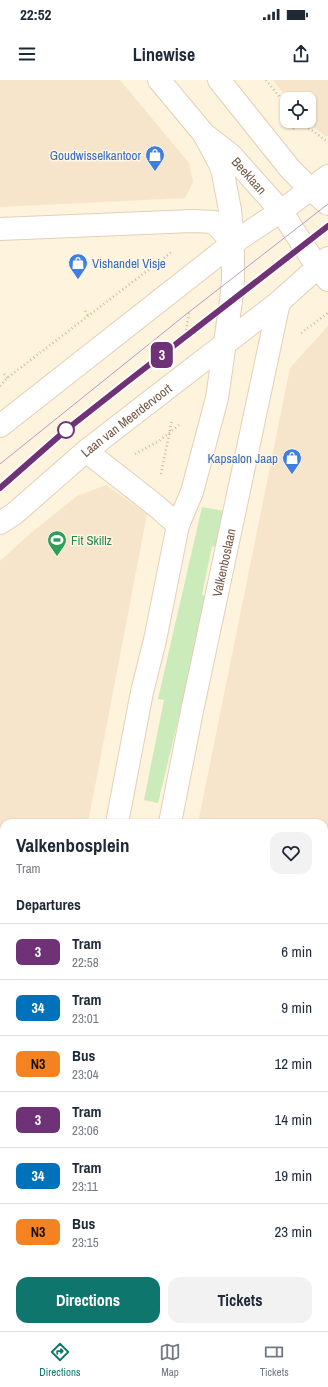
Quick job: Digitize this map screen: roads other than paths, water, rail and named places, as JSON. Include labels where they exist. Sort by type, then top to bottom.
[{"type":"street","name":"Beeklaan","points":[[159,80],[204,134],[231,155],[281,212],[325,268]]},
{"type":"street","points":[[219,80],[291,170],[328,204]]},
{"type":"street","points":[[118,819],[142,692],[155,640],[178,525],[192,492],[216,398],[233,279],[233,243],[230,210],[223,173],[220,164],[204,134]]},
{"type":"street","points":[[0,426],[196,271],[233,243],[281,212],[328,176]]},
{"type":"street","points":[[0,229],[195,227],[214,222],[233,243]]},
{"type":"street","name":"Laan van Meerdervoort","points":[[0,523],[14,514],[86,452],[325,268]]},
{"type":"street","name":"Valkenboslaan","points":[[171,819],[192,711],[279,302]]},
{"type":"street","points":[[86,452],[178,525]]},
{"type":"tram line","points":[[0,464],[189,312],[328,204]]},
{"type":"tram line","points":[[0,488],[66,430],[328,226]]},
{"type":"tram line","name":"3","points":[[0,488],[66,430],[231,300],[328,226]]},
{"type":"place","name":"Goudwisselkantoor","points":[[155,172]]},
{"type":"place","name":"Vishandel Visje","points":[[78,280]]},
{"type":"place","name":"Kapsalon Jaap","points":[[292,475]]},
{"type":"place","name":"Fit Skillz","points":[[57,557]]}]
